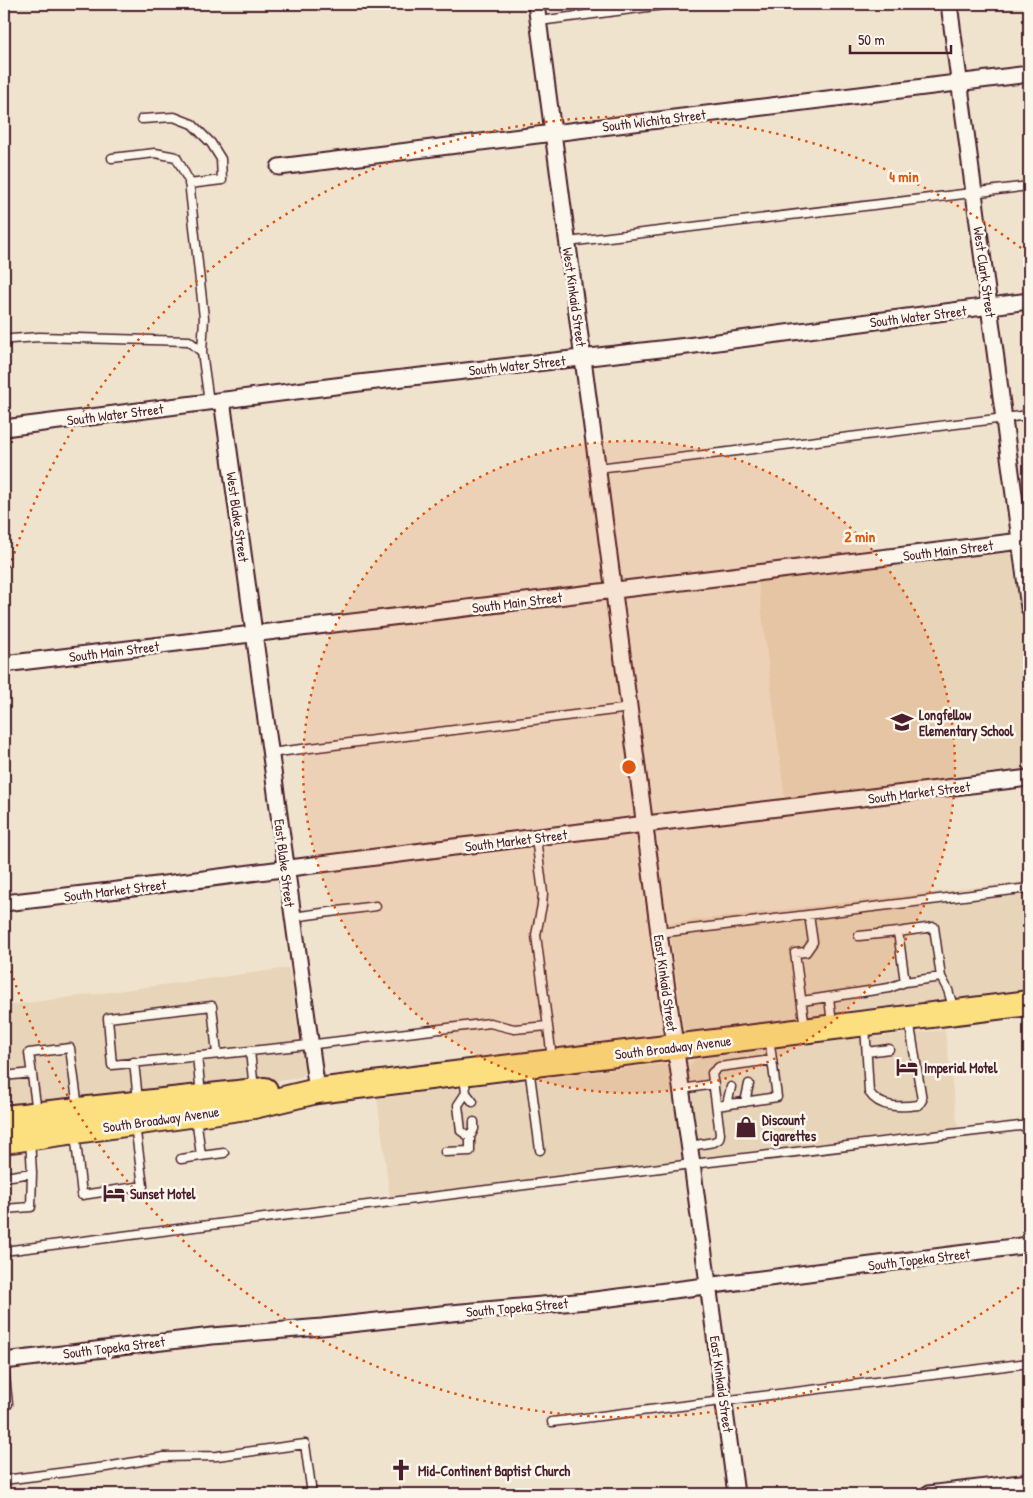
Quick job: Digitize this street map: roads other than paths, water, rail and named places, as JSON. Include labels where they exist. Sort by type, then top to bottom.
[{"type":"main road","name":"South Broadway Avenue","points":[[4,1141],[30,1137],[77,1120],[199,1105],[254,1090],[317,1091],[465,1083],[528,1065],[1029,1003]]},
{"type":"main road","name":"South Broadway Avenue","points":[[199,1105],[254,1106],[317,1091]]},
{"type":"main road","name":"South Broadway Avenue","points":[[4,1118],[37,1114],[77,1120]]},
{"type":"street","name":"West Kinkaid Street","points":[[536,4],[614,590]]},
{"type":"street","name":"West Clark Street","points":[[949,4],[1004,418],[1025,540],[1029,608]]},
{"type":"street","name":"South Wichita Street","points":[[279,167],[1029,74]]},
{"type":"street","name":"South Water Street","points":[[4,428],[359,383],[687,346],[1029,301]]},
{"type":"street","name":"West Blake Street","points":[[216,401],[254,634]]},
{"type":"street","name":"South Main Street","points":[[4,664],[1025,540]]},
{"type":"street","name":"East Kinkaid Street","points":[[614,590],[736,1494]]},
{"type":"street","name":"East Blake Street","points":[[254,634],[317,1091]]},
{"type":"street","name":"South Market Street","points":[[4,902],[110,891],[1029,778]]},
{"type":"street","name":"South Topeka Street","points":[[4,1361],[212,1336],[587,1301],[1029,1245]]},
{"type":"street","points":[[928,1494],[1029,1482]]},
{"type":"lane","points":[[539,21],[672,4]]},
{"type":"lane","points":[[142,119],[174,117],[192,124],[211,143],[221,159],[222,180],[190,184]]},
{"type":"lane","points":[[112,158],[156,153],[176,157],[190,184],[204,318],[202,352],[216,401]]},
{"type":"lane","points":[[568,242],[1029,186]]},
{"type":"lane","points":[[4,342],[11,339],[39,337],[189,341],[202,352]]},
{"type":"lane","points":[[598,468],[1029,415]]},
{"type":"lane","points":[[270,753],[630,708]]},
{"type":"lane","points":[[536,838],[542,893],[542,904],[536,936],[553,1062]]},
{"type":"lane","points":[[659,933],[1029,888]]},
{"type":"lane","points":[[292,917],[376,906]]},
{"type":"lane","points":[[806,1031],[795,953],[806,952],[813,942],[809,915]]},
{"type":"lane","points":[[859,936],[934,927],[941,977],[948,990],[954,1012]]},
{"type":"lane","points":[[898,932],[905,982]]},
{"type":"lane","points":[[802,1001],[889,988],[905,982],[941,977]]},
{"type":"lane","points":[[829,997],[832,1027]]},
{"type":"lane","points":[[218,1054],[212,1006],[108,1018],[112,1064],[250,1051],[311,1045],[490,1023],[514,1029],[548,1026]]},
{"type":"lane","points":[[864,1023],[869,1092],[874,1100],[888,1106],[919,1105],[922,1100],[910,1046],[909,1018]]},
{"type":"lane","points":[[717,1106],[777,1097],[769,1035]]},
{"type":"lane","points":[[37,1114],[29,1053],[70,1048],[82,1195],[143,1186],[136,1113],[134,1062]]},
{"type":"lane","points":[[867,1052],[889,1049]]},
{"type":"lane","points":[[250,1051],[254,1090]]},
{"type":"lane","points":[[197,1056],[201,1156]]},
{"type":"lane","points":[[690,1146],[714,1142],[719,1139],[720,1134],[712,1073],[719,1067],[735,1068],[772,1060]]},
{"type":"lane","points":[[528,1065],[540,1150]]},
{"type":"lane","points":[[4,1076],[32,1073]]},
{"type":"lane","points":[[465,1083],[473,1102]]},
{"type":"lane","points":[[465,1083],[458,1105],[461,1131],[470,1137]]},
{"type":"lane","points":[[682,1088],[714,1084]]},
{"type":"lane","points":[[745,1102],[750,1084]]},
{"type":"lane","points":[[727,1104],[731,1087]]},
{"type":"lane","points":[[445,1152],[470,1151],[470,1137],[474,1129],[474,1122]]},
{"type":"lane","points":[[4,1251],[692,1164],[1029,1125]]},
{"type":"lane","points":[[4,1209],[30,1207],[32,1173],[30,1137]]},
{"type":"lane","points":[[181,1158],[224,1153]]},
{"type":"lane","points":[[4,1177],[32,1173]]},
{"type":"lane","points":[[552,1422],[1029,1363]]},
{"type":"lane","points":[[4,1367],[8,1404],[4,1404]]},
{"type":"lane","points":[[4,1480],[106,1468],[164,1457],[217,1456],[305,1444],[312,1494]]},
{"type":"place","name":"Longfellow Elementary School","points":[[902,722]]},
{"type":"place","name":"Imperial Motel","points":[[907,1067]]},
{"type":"place","name":"Discount Cigarettes","points":[[746,1127]]},
{"type":"place","name":"Sunset Motel","points":[[114,1193]]},
{"type":"place","name":"Mid-Continent Baptist Church","points":[[401,1470]]}]
